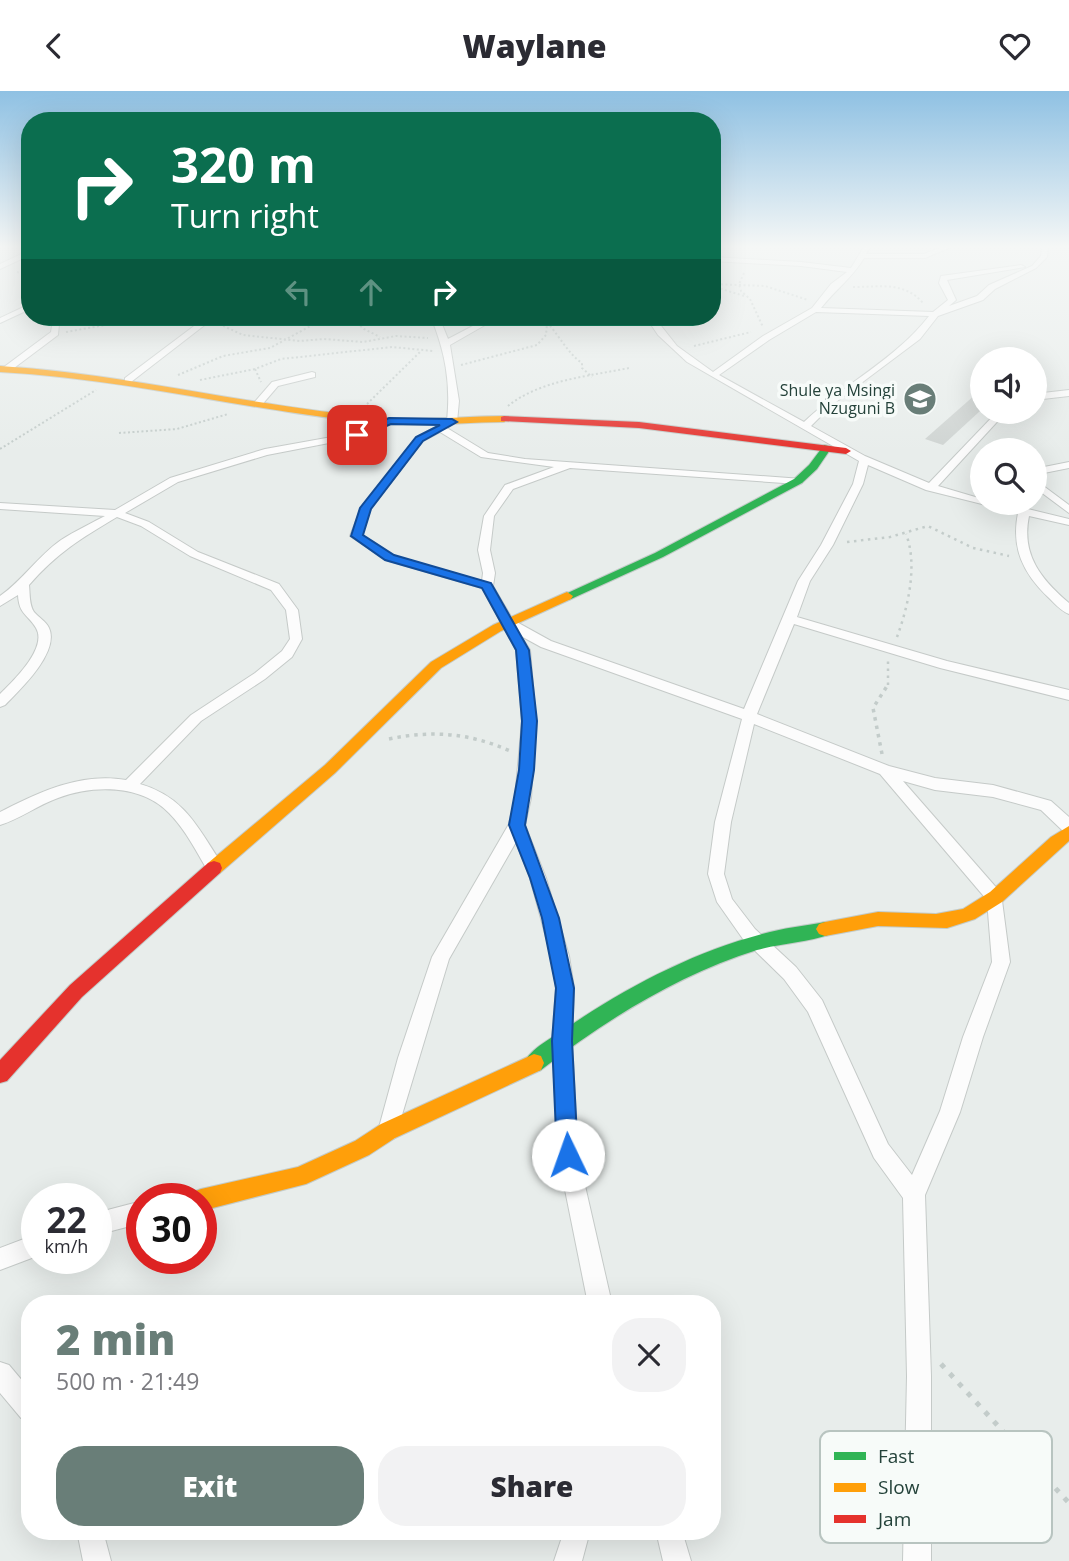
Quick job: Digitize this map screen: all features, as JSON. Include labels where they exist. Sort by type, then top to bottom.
[{"type":"street","points":[[714,375],[803,316]]},
{"type":"street","points":[[805,426],[830,403],[917,337],[934,316]]},
{"type":"street","points":[[3,369],[55,333],[55,326]]},
{"type":"street","points":[[128,380],[198,326]]},
{"type":"street","points":[[439,326],[445,340],[454,401],[446,425],[420,439],[367,506],[356,536],[390,558],[487,586]]},
{"type":"street","points":[[445,340],[475,326]]},
{"type":"street","points":[[658,326],[678,350],[714,375],[846,451],[929,488],[970,499]]},
{"type":"street","points":[[3,369],[61,371],[128,380],[255,404],[389,421],[446,425],[500,419],[639,425],[846,451]]},
{"type":"street","points":[[255,404],[275,384],[312,375]]},
{"type":"street","points":[[1047,396],[1069,393]]},
{"type":"street","points":[[0,602],[23,585],[43,562],[65,543],[162,486],[207,468],[265,452],[357,435],[389,421]]},
{"type":"street","points":[[929,488],[991,424]]},
{"type":"street","points":[[446,425],[485,455],[566,466],[667,470],[799,481]]},
{"type":"street","points":[[0,1074],[53,1013],[86,981],[214,866],[356,746],[433,667],[469,642],[642,563],[799,481],[827,447]]},
{"type":"street","points":[[865,459],[858,484],[827,545],[804,581],[748,716],[723,822],[716,874],[725,902],[790,973],[815,1006],[881,1151],[914,1195]]},
{"type":"street","points":[[1047,469],[1069,465]]},
{"type":"street","points":[[388,1131],[408,1058],[442,957],[517,825],[527,760],[529,721],[523,650],[487,586],[489,573],[484,550],[489,516],[499,499],[516,483],[566,466]]},
{"type":"street","points":[[1047,492],[1069,510]]},
{"type":"street","points":[[0,506],[116,513],[145,524],[194,554],[275,587],[292,610],[296,639],[287,655],[186,727],[130,785]]},
{"type":"street","points":[[1023,515],[1019,533],[1025,559],[1044,588],[1069,610]]},
{"type":"street","points":[[1040,515],[1069,522]]},
{"type":"street","points":[[0,702],[43,651],[45,636],[42,627],[27,613],[23,585]]},
{"type":"street","points":[[789,619],[891,650],[1069,695]]},
{"type":"street","points":[[508,623],[546,644],[748,716],[885,770],[935,785],[993,791],[1038,802],[1052,809],[1069,827]]},
{"type":"street","points":[[885,770],[995,898],[1001,962],[973,1037],[950,1112],[914,1195],[918,1431]]},
{"type":"street","points":[[0,819],[45,796],[74,786],[111,782],[130,785],[151,793],[174,808],[214,866]]},
{"type":"street","points":[[517,825],[538,878],[560,956],[565,988],[562,1041],[568,1155],[598,1295]]},
{"type":"street","points":[[217,1197],[299,1177],[362,1148],[388,1131],[533,1064],[562,1041],[644,989],[718,956],[759,942],[880,919],[939,921],[967,915],[995,898],[1049,846],[1069,832]]},
{"type":"street","points":[[0,1259],[21,1251]]},
{"type":"street","points":[[0,1374],[21,1398]]},
{"type":"street","points":[[92,1540],[97,1561]]},
{"type":"street","points":[[569,1561],[575,1540]]},
{"type":"street","points":[[671,1540],[677,1561]]},
{"type":"street","points":[[917,1543],[917,1561]]},
{"type":"path","points":[[757,316],[764,329]]},
{"type":"path","points":[[55,333],[97,326]]},
{"type":"path","points":[[226,326],[243,335],[287,340],[445,340]]},
{"type":"path","points":[[154,385],[223,356],[262,351],[311,326]]},
{"type":"path","points":[[360,326],[382,338]]},
{"type":"path","points":[[450,369],[537,345],[546,335],[547,326]]},
{"type":"path","points":[[549,326],[562,337],[568,353],[582,364],[582,368],[592,377]]},
{"type":"path","points":[[678,350],[750,332]]},
{"type":"path","points":[[354,415],[423,350]]},
{"type":"path","points":[[500,419],[517,398],[543,388],[629,368]]},
{"type":"path","points":[[0,449],[43,425],[94,391],[128,380]]},
{"type":"path","points":[[119,433],[177,429],[206,422],[255,404]]},
{"type":"path","points":[[827,545],[906,534],[933,527],[973,548],[1025,559]]},
{"type":"path","points":[[885,770],[873,711],[889,683],[891,650],[902,626],[906,607],[912,548],[906,534]]},
{"type":"path","points":[[356,746],[406,734],[444,731],[485,739],[527,760]]},
{"type":"path","points":[[918,1339],[1003,1431]]},
{"type":"path","points":[[1052,1485],[1069,1503]]},
{"type":"building","points":[[970,399],[970,420],[943,445],[925,439]]},
{"type":"traffic: fast","points":[[567,596],[659,555],[798,481],[813,467],[827,447]]},
{"type":"traffic: fast","points":[[534,1063],[612,1009],[696,965],[756,943],[825,929]]},
{"type":"traffic: slow","points":[[0,369],[97,377],[290,409],[387,421],[504,419]]},
{"type":"traffic: slow","points":[[214,868],[330,769],[436,665],[497,628],[567,596]]},
{"type":"traffic: slow","points":[[825,929],[878,919],[936,921],[969,914],[996,897],[1069,832]]},
{"type":"traffic: slow","points":[[217,1196],[299,1177],[362,1148],[388,1131],[534,1063]]},
{"type":"traffic: jam","points":[[504,419],[639,425],[846,451]]},
{"type":"traffic: jam","points":[[0,1074],[76,991],[214,868]]},
{"type":"place","name":"Shule ya Msingi Nzuguni B","points":[[920,399]]},
{"type":"route","points":[[357,435],[389,421],[452,422],[420,439],[366,508],[356,536],[390,558],[487,586],[523,650],[529,721],[527,770],[517,825],[550,918],[565,988],[562,1041],[568,1155]]}]
